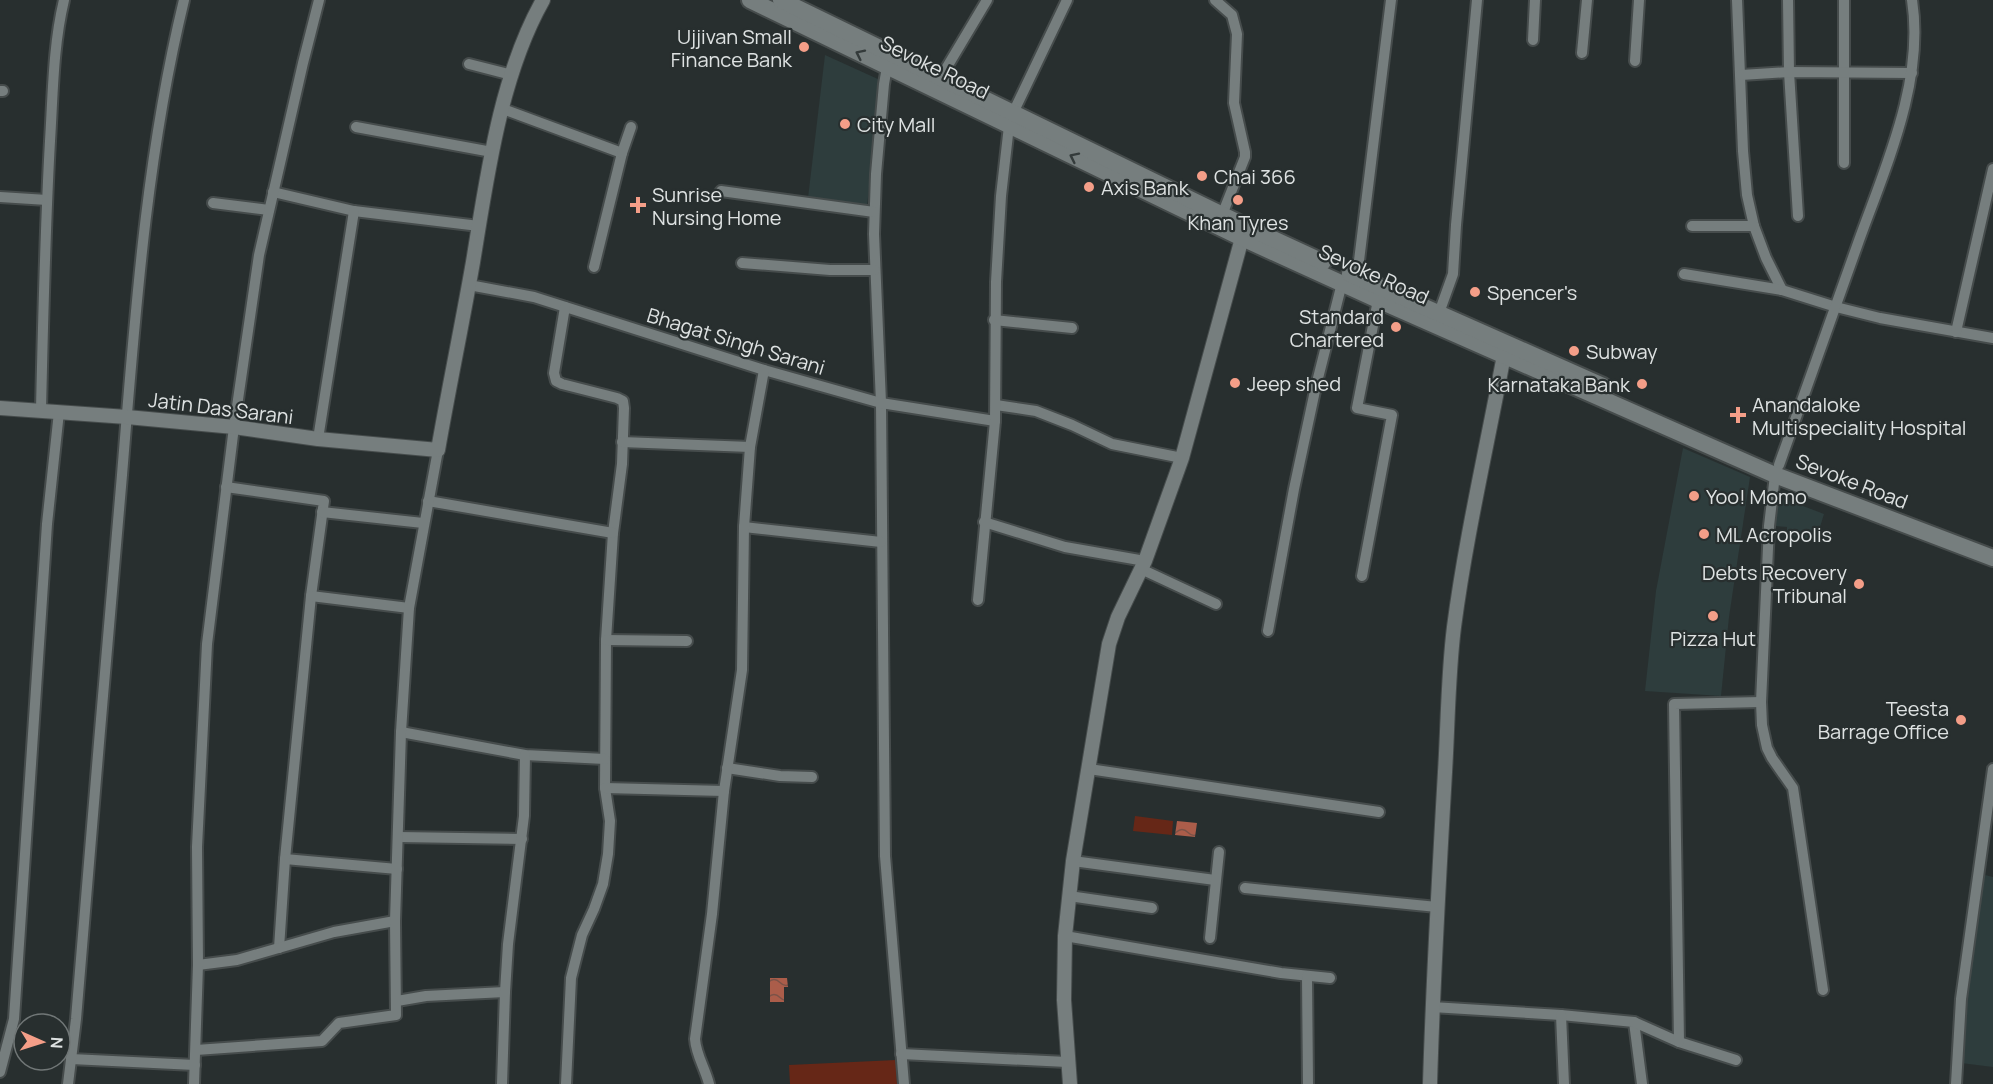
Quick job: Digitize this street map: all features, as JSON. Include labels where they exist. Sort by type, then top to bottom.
[{"type":"main road","name":"Sevoke Road","points":[[750,0],[890,60],[1243,232],[1350,280],[1438,313],[1506,349]]},
{"type":"main road","name":"Sevoke Road","points":[[781,0],[890,60],[941,77],[1011,119],[1222,215],[1243,232]]},
{"type":"main road","name":"Sevoke Road","points":[[1350,280],[1378,300],[1531,359],[1777,470],[1993,558]]},
{"type":"main road","name":"Sevoke Road","points":[[1777,470],[1993,549]]},
{"type":"street","points":[[41,410],[47,200],[57,28],[64,0]]},
{"type":"street","points":[[72,1048],[127,417],[151,172],[161,107],[184,0]]},
{"type":"street","points":[[194,1084],[198,965],[197,847],[207,644],[234,427],[259,255],[320,0]]},
{"type":"street","points":[[196,1050],[322,1041],[339,1023],[396,1015],[395,921],[401,732],[409,608],[492,152],[512,75],[543,0]]},
{"type":"street","points":[[941,77],[987,0]]},
{"type":"street","points":[[978,600],[995,421],[994,320],[1001,196],[1011,119],[1067,0]]},
{"type":"street","points":[[1215,0],[1232,15],[1238,34],[1234,103],[1245,152],[1222,215]]},
{"type":"street","points":[[1268,631],[1313,398],[1350,280],[1391,0]]},
{"type":"street","points":[[1438,313],[1453,274],[1455,258],[1456,225],[1477,0]]},
{"type":"street","points":[[1533,40],[1535,0]]},
{"type":"street","points":[[1582,53],[1587,0]]},
{"type":"street","points":[[1635,61],[1639,0]]},
{"type":"street","points":[[1737,0],[1747,195],[1754,226],[1766,258],[1782,290]]},
{"type":"street","points":[[1788,0],[1789,72],[1798,216]]},
{"type":"street","points":[[1844,0],[1844,163]]},
{"type":"street","points":[[1824,990],[1793,788],[1767,748],[1762,725],[1761,702],[1769,526],[1777,470],[1894,143],[1912,73],[1915,17],[1912,0]]},
{"type":"street","points":[[890,60],[883,95],[874,212],[880,403],[885,856],[904,1084]]},
{"type":"street","points":[[469,64],[512,75]]},
{"type":"street","points":[[1741,75],[1789,72],[1912,73]]},
{"type":"street","points":[[503,109],[622,153]]},
{"type":"street","points":[[356,127],[492,152]]},
{"type":"street","points":[[594,267],[622,153],[631,127]]},
{"type":"street","points":[[1956,332],[1993,169]]},
{"type":"street","points":[[721,191],[771,200],[874,212]]},
{"type":"street","points":[[273,192],[354,211],[479,226]]},
{"type":"street","points":[[0,197],[47,200]]},
{"type":"street","points":[[213,203],[269,210]]},
{"type":"street","points":[[318,439],[354,211]]},
{"type":"street","points":[[1692,226],[1754,226]]},
{"type":"street","points":[[1070,1084],[1064,999],[1065,936],[1073,861],[1109,644],[1118,617],[1143,565],[1182,458],[1243,232]]},
{"type":"street","points":[[742,263],[830,270],[875,270]]},
{"type":"street","points":[[1684,274],[1782,290],[1836,308],[1901,323],[1993,338]]},
{"type":"street","name":"Bhagat Singh Sarani","points":[[469,285],[534,297],[764,370],[880,403],[995,421]]},
{"type":"street","points":[[1362,576],[1392,415],[1356,408],[1378,300]]},
{"type":"street","points":[[565,307],[555,377],[562,384],[620,399],[624,405],[606,640],[605,788],[610,821],[608,855],[599,897],[573,962],[566,1084]]},
{"type":"street","points":[[994,320],[1072,328]]},
{"type":"street","points":[[1431,1084],[1432,1007],[1448,688],[1454,627],[1506,349]]},
{"type":"street","points":[[709,1084],[703,1064],[695,1050],[695,1039],[712,914],[724,791],[743,655],[744,527],[750,447],[764,370]]},
{"type":"street","points":[[996,405],[1043,413],[1072,424],[1112,444],[1182,458]]},
{"type":"street","name":"Jatin Das Sarani","points":[[0,408],[234,427],[318,439],[438,450]]},
{"type":"street","points":[[0,1072],[14,1019],[47,524],[58,411]]},
{"type":"street","points":[[622,442],[750,447]]},
{"type":"street","points":[[226,487],[324,501],[311,596],[285,859],[279,948]]},
{"type":"street","points":[[428,501],[613,533]]},
{"type":"street","points":[[322,512],[423,523]]},
{"type":"street","points":[[984,522],[1065,547],[1143,565],[1216,604]]},
{"type":"street","points":[[744,527],[881,542]]},
{"type":"street","points":[[311,596],[409,608]]},
{"type":"street","points":[[606,640],[687,641]]},
{"type":"street","points":[[1679,1042],[1674,704],[1761,702]]},
{"type":"street","points":[[401,732],[525,755],[605,759]]},
{"type":"street","points":[[502,1084],[505,992],[511,913],[522,839],[525,755]]},
{"type":"street","points":[[728,768],[780,776],[812,777]]},
{"type":"street","points":[[1089,769],[1379,812]]},
{"type":"street","points":[[1956,1084],[1961,999],[1993,769]]},
{"type":"street","points":[[605,788],[724,791]]},
{"type":"street","points":[[398,837],[522,839]]},
{"type":"street","points":[[1210,938],[1219,852]]},
{"type":"street","points":[[285,859],[397,869]]},
{"type":"street","points":[[1073,861],[1215,880]]},
{"type":"street","points":[[1245,888],[1437,907]]},
{"type":"street","points":[[1069,896],[1152,908]]},
{"type":"street","points":[[198,965],[237,960],[334,932],[395,921]]},
{"type":"street","points":[[1065,936],[1281,973],[1330,978]]},
{"type":"street","points":[[1307,976],[1308,1084]]},
{"type":"street","points":[[397,1001],[426,996],[505,992]]},
{"type":"street","points":[[1432,1007],[1634,1022],[1679,1042],[1736,1060]]},
{"type":"street","points":[[1561,1015],[1564,1084]]},
{"type":"street","points":[[1634,1022],[1642,1084]]},
{"type":"street","points":[[901,1054],[1067,1062]]},
{"type":"street","points":[[72,1059],[195,1065]]},
{"type":"shaded area","points":[[825,55],[880,80],[867,207],[808,198]]},
{"type":"shaded area","name":"ML Acropolis","points":[[1683,448],[1750,477],[1729,617],[1721,696],[1645,691],[1656,591]]},
{"type":"shaded area","points":[[1777,496],[1824,514],[1815,543],[1787,534],[1787,527],[1775,526]]},
{"type":"shaded area","points":[[1135,816],[1173,821],[1172,835],[1133,831]]},
{"type":"shaded area","points":[[1981,874],[1993,877],[1993,1067],[1961,1063],[1967,981]]},
{"type":"shaded area","points":[[896,1060],[897,1084],[790,1084],[789,1065]]},
{"type":"water","points":[[1177,821],[1197,823],[1195,837],[1175,835]]},
{"type":"water","points":[[770,978],[787,978],[788,987],[784,987],[784,1002],[770,1002]]},
{"type":"place","name":"Ujjivan Small Finance Bank","points":[[804,47]]},
{"type":"place","name":"City Mall","points":[[845,124]]},
{"type":"place","name":"Chai 366","points":[[1202,176]]},
{"type":"place","name":"Axis Bank","points":[[1089,187]]},
{"type":"place","name":"Khan Tyres","points":[[1238,200]]},
{"type":"place","name":"Sunrise Nursing Home","points":[[638,205]]},
{"type":"place","name":"Spencer's","points":[[1475,292]]},
{"type":"place","name":"Standard Chartered","points":[[1396,327]]},
{"type":"place","name":"Subway","points":[[1574,351]]},
{"type":"place","name":"Jeep shed","points":[[1235,383]]},
{"type":"place","name":"Karnataka Bank","points":[[1642,384]]},
{"type":"place","name":"Anandaloke Multispeciality Hospital","points":[[1738,415]]},
{"type":"place","name":"Yoo! Momo","points":[[1694,496]]},
{"type":"place","name":"ML Acropolis","points":[[1704,534]]},
{"type":"place","name":"Debts Recovery Tribunal","points":[[1859,584]]},
{"type":"place","name":"Pizza Hut","points":[[1713,616]]},
{"type":"place","name":"Teesta Barrage Office","points":[[1961,720]]}]
